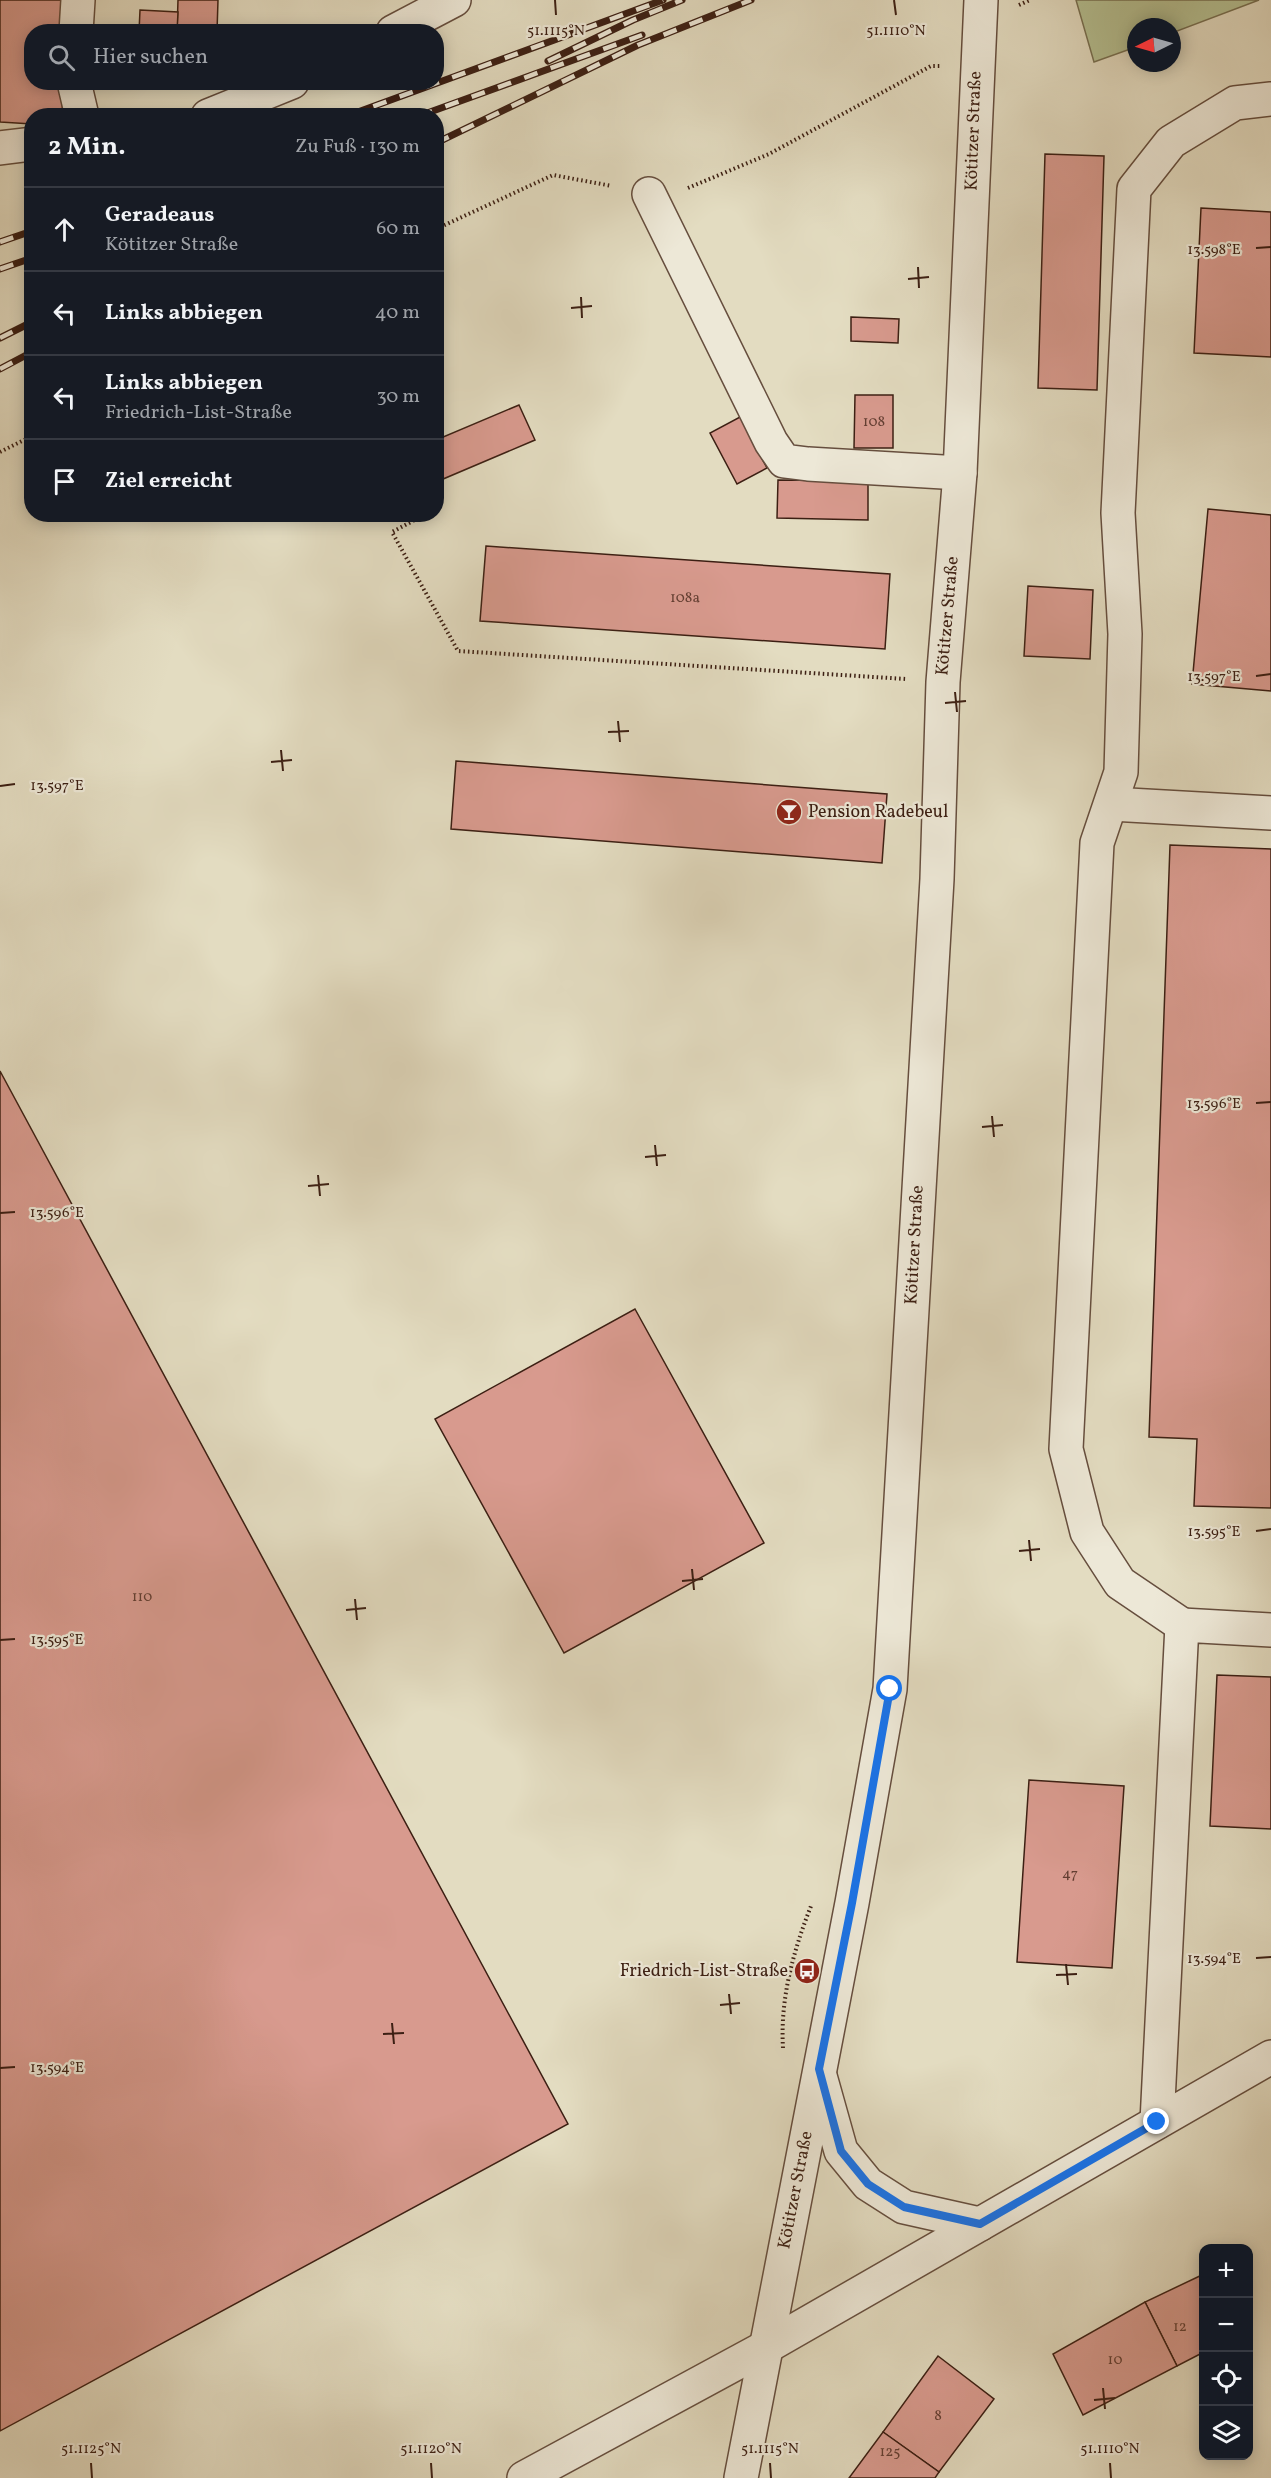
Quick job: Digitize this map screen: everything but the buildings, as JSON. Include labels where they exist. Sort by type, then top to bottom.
[{"type":"street","points":[[76,24],[78,0]]},
{"type":"street","points":[[408,24],[454,0]]},
{"type":"street","name":"Kötitzer Straße","points":[[741,2478],[852,1903],[890,1689],[937,879],[943,682],[960,473],[981,0]]},
{"type":"street","points":[[76,90],[80,108]]},
{"type":"street","points":[[228,108],[272,90]]},
{"type":"street","points":[[1271,99],[1235,104],[1171,142],[1134,189],[1118,513],[1125,634],[1121,772],[1097,843],[1066,1449],[1087,1532],[1120,1583],[1182,1625],[1271,1630]]},
{"type":"street","points":[[0,148],[24,145]]},
{"type":"street","points":[[649,194],[771,442],[784,461],[960,473]]},
{"type":"street","points":[[1110,804],[1271,813]]},
{"type":"street","points":[[1157,2122],[1182,1625]]},
{"type":"street","points":[[524,2478],[766,2347],[1271,2057]]},
{"type":"street","points":[[819,2069],[841,2151],[868,2184],[904,2207],[980,2224]]},
{"type":"path","points":[[444,224],[553,175],[667,197],[769,154],[931,66],[977,67]]},
{"type":"path","points":[[0,452],[24,440]]},
{"type":"path","points":[[411,522],[392,532],[458,651],[885,677]]},
{"type":"green space","points":[[1076,0],[1259,0],[1181,30],[1181,18],[1127,18],[1127,50],[1094,62]]},
{"type":"railway","points":[[444,80],[663,0]]},
{"type":"railway","points":[[548,61],[633,20],[682,0]]},
{"type":"railway","points":[[444,139],[638,45],[751,0]]},
{"type":"railway","points":[[441,108],[642,35]]},
{"type":"railway","points":[[369,108],[418,90]]},
{"type":"railway","points":[[0,242],[24,234]]},
{"type":"railway","points":[[0,269],[24,261]]},
{"type":"railway","points":[[0,338],[24,326]]},
{"type":"railway","points":[[0,369],[24,356]]},
{"type":"place","name":"Pension Radebeul","points":[[789,812]]},
{"type":"place","name":"Friedrich-List-Straße","points":[[807,1971]]},
{"type":"route","points":[[890,1689],[852,1903],[819,2069],[841,2151],[868,2184],[904,2207],[980,2224],[1157,2122]]}]
